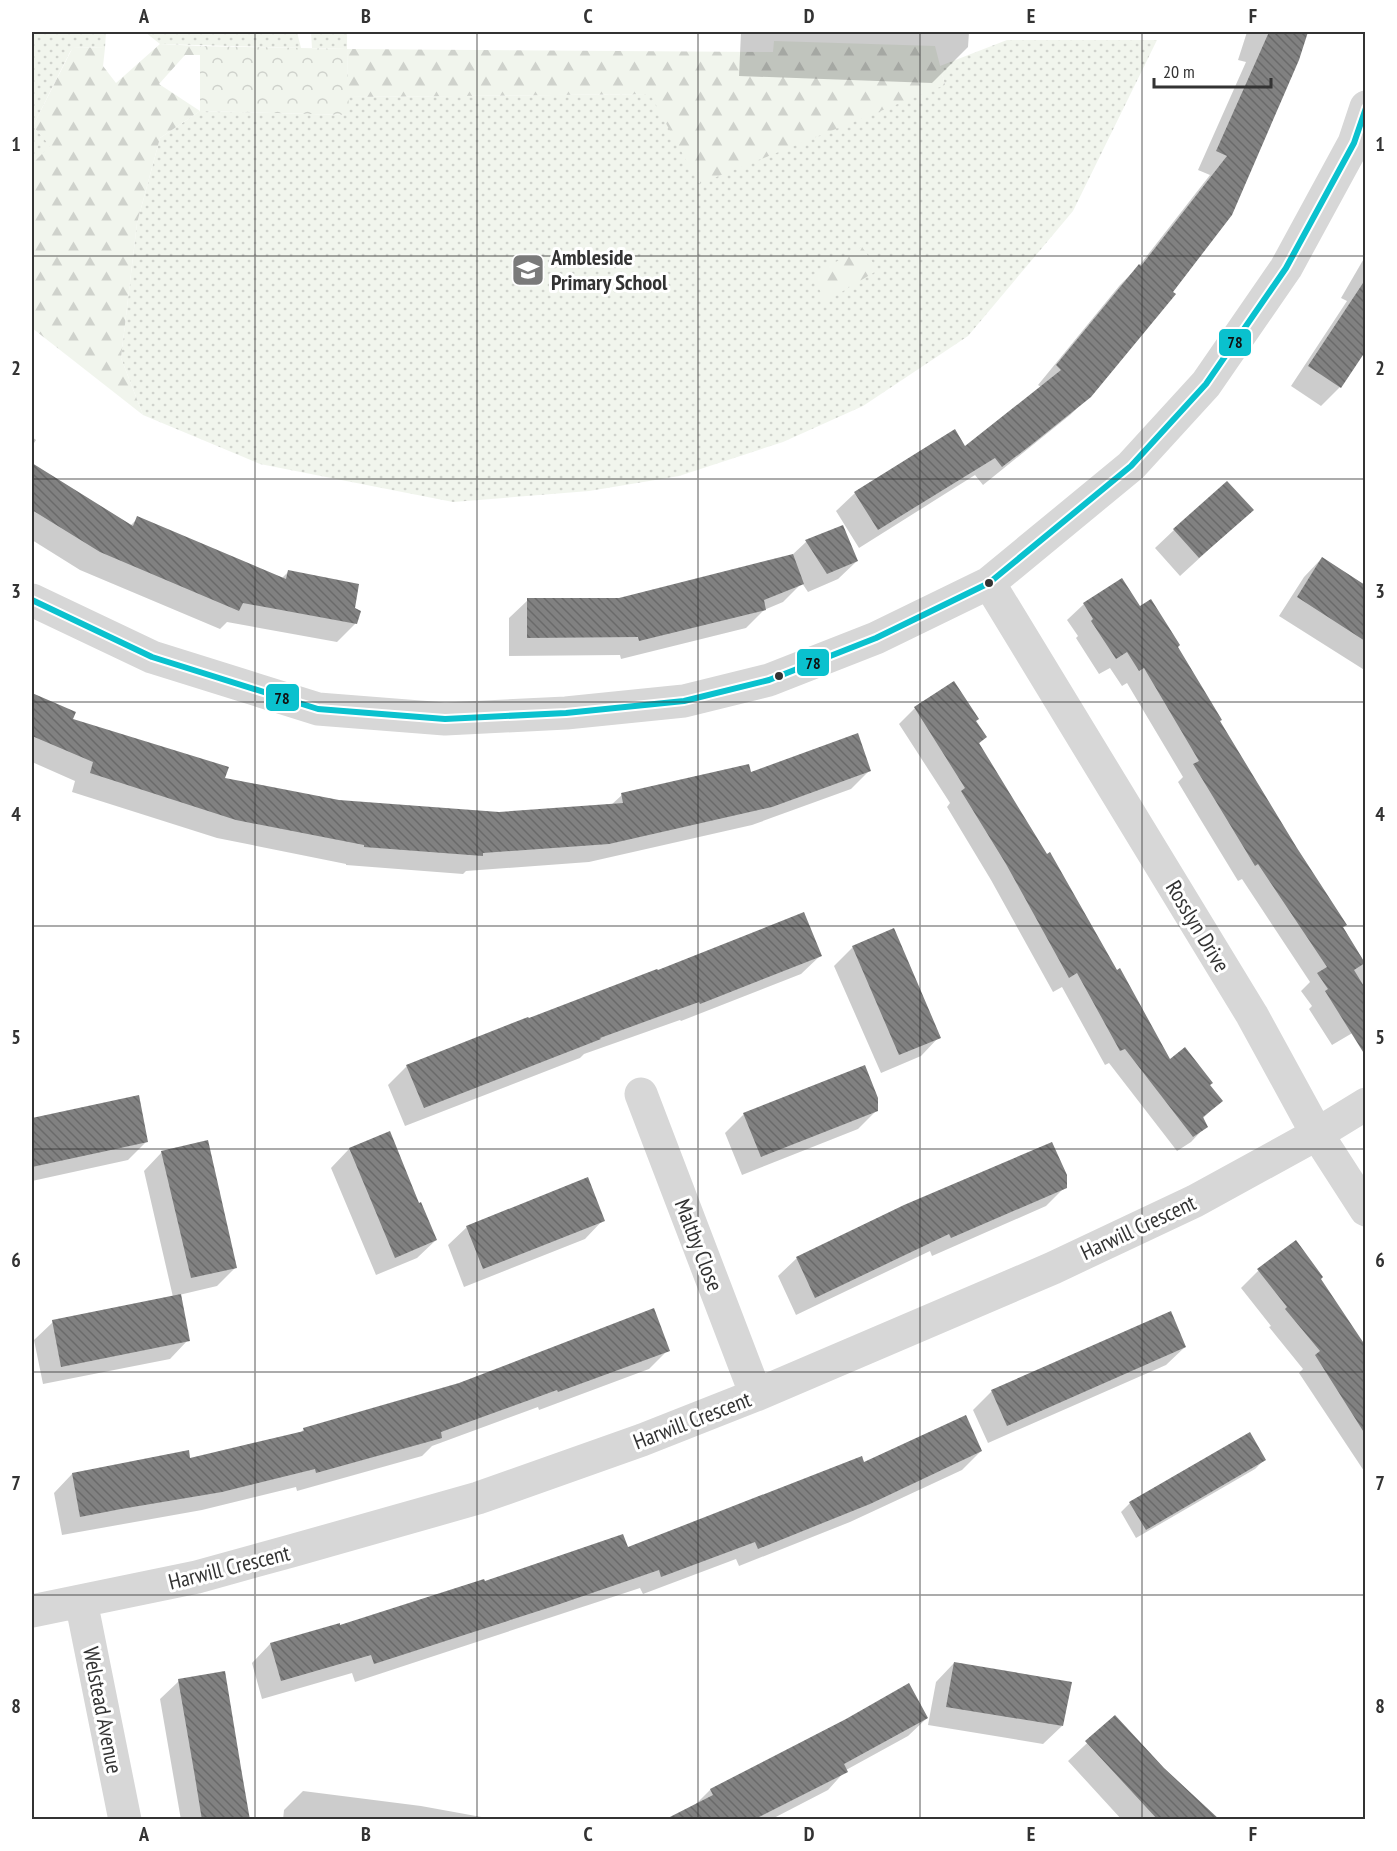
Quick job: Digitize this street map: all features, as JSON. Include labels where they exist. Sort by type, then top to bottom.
[{"type":"street","points":[[32,600],[152,657],[318,709],[446,719],[566,713],[684,701],[769,680],[876,638],[989,583],[1131,466],[1206,384],[1286,268],[1354,143],[1365,107]]},
{"type":"street","name":"Rosslyn Drive","points":[[989,583],[1252,1015],[1317,1134],[1365,1210]]},
{"type":"street","name":"Maltby Close","points":[[641,1094],[756,1395]]},
{"type":"street","name":"Harwill Crescent","points":[[32,1611],[197,1577],[478,1498],[642,1440],[756,1395],[1063,1263],[1195,1201],[1317,1134],[1365,1104]]},
{"type":"street","name":"Welstead Avenue","points":[[81,1601],[125,1820]]},
{"type":"green space","points":[[32,32],[106,32],[105,48],[74,47],[70,52],[33,126],[51,146],[32,164]]},
{"type":"green space","points":[[145,32],[297,32],[301,48],[160,44]]},
{"type":"green space","points":[[311,32],[347,32],[347,49],[312,48]]},
{"type":"green space","points":[[461,32],[746,32],[746,34]]},
{"type":"green space","name":"Ambleside Primary School","points":[[1007,40],[1157,40],[1073,211],[968,336],[863,406],[783,442],[679,476],[589,491],[453,502],[260,464],[143,415],[121,358],[137,223],[160,138],[200,111],[348,115],[348,97],[650,94],[945,85],[940,66]]},
{"type":"green space","points":[[774,41],[935,46],[945,85],[699,184],[650,94],[348,97],[347,49],[773,52]]},
{"type":"green space","points":[[160,44],[200,46],[200,55],[185,55],[159,84],[200,111],[160,138],[137,223],[121,358],[143,415],[32,328],[32,164],[50,146],[33,126],[73,47],[105,48],[103,66],[116,83]]},
{"type":"green space","points":[[200,46],[347,49],[349,115],[200,111]]},
{"type":"green space","points":[[862,247],[878,270],[825,302],[813,275]]},
{"type":"building","points":[[1269,32],[1308,32],[1299,60],[1232,215],[1173,292],[1176,294],[1091,397],[1031,445],[1002,467],[995,458],[878,530],[854,492],[955,429],[965,446],[1061,370],[1056,365],[1139,264],[1141,266],[1227,156],[1216,151]]},
{"type":"building","points":[[1365,280],[1365,352],[1341,388],[1308,366]]},
{"type":"building","points":[[32,463],[133,526],[137,516],[286,579],[288,570],[359,584],[355,608],[361,611],[357,624],[243,603],[239,611],[100,552],[32,510]]},
{"type":"building","points":[[1227,481],[1254,510],[1199,558],[1173,529]]},
{"type":"building","points":[[843,525],[858,561],[827,574],[805,540]]},
{"type":"building","points":[[793,554],[804,584],[764,600],[766,610],[639,641],[638,637],[527,638],[527,598],[619,598]]},
{"type":"building","points":[[1322,557],[1365,585],[1365,641],[1297,597]]},
{"type":"building","points":[[1122,578],[1140,606],[1151,599],[1180,645],[1178,647],[1222,720],[1220,721],[1347,925],[1343,927],[1365,963],[1354,970],[1365,988],[1365,1055],[1325,991],[1328,989],[1317,973],[1327,967],[1258,864],[1255,866],[1193,764],[1199,761],[1144,668],[1139,671],[1127,652],[1116,659],[1091,621],[1093,619],[1083,603]]},
{"type":"building","points":[[954,681],[979,719],[976,721],[987,737],[979,743],[1047,854],[1050,852],[1117,970],[1120,968],[1170,1059],[1185,1047],[1213,1083],[1210,1085],[1223,1101],[1203,1117],[1208,1127],[1193,1137],[1125,1049],[1120,1051],[1077,973],[1069,978],[1006,864],[961,791],[965,788],[914,707]]},
{"type":"building","points":[[32,693],[76,712],[73,719],[229,767],[225,778],[339,800],[499,812],[623,803],[621,793],[749,764],[751,772],[858,733],[871,771],[772,807],[609,844],[483,853],[483,856],[364,847],[364,845],[236,820],[90,773],[93,762],[32,736]]},
{"type":"building","points":[[804,912],[822,956],[700,1004],[699,1002],[600,1038],[424,1108],[406,1065]]},
{"type":"building","points":[[894,928],[941,1038],[899,1055],[852,946]]},
{"type":"building","points":[[865,1065],[878,1098],[878,1111],[761,1157],[743,1113]]},
{"type":"building","points":[[139,1095],[148,1142],[32,1167],[32,1118]]},
{"type":"building","points":[[390,1131],[419,1203],[421,1202],[437,1240],[395,1258],[349,1148]]},
{"type":"building","points":[[208,1140],[237,1268],[191,1278],[161,1151]]},
{"type":"building","points":[[1052,1142],[1067,1175],[1067,1188],[951,1238],[949,1234],[815,1298],[796,1257],[904,1205]]},
{"type":"building","points":[[588,1177],[605,1221],[483,1269],[466,1226]]},
{"type":"building","points":[[1296,1240],[1323,1277],[1321,1279],[1365,1345],[1365,1434],[1315,1355],[1320,1351],[1285,1309],[1287,1307],[1257,1269]]},
{"type":"building","points":[[181,1294],[190,1341],[61,1367],[52,1320]]},
{"type":"building","points":[[654,1308],[670,1351],[441,1432],[442,1438],[316,1473],[315,1469],[222,1492],[80,1517],[72,1473],[189,1450],[190,1458],[304,1431],[303,1428],[459,1383]]},
{"type":"building","points":[[1171,1311],[1186,1347],[1007,1426],[991,1390]]},
{"type":"building","points":[[966,1415],[982,1451],[870,1504],[758,1549],[755,1542],[661,1577],[659,1570],[374,1664],[371,1655],[281,1681],[270,1643],[340,1623],[340,1625],[484,1579],[485,1581],[623,1534],[628,1547],[862,1456],[864,1462]]},
{"type":"building","points":[[1250,1432],[1266,1460],[1146,1530],[1129,1502]]},
{"type":"building","points":[[954,1662],[1072,1682],[1063,1726],[946,1707]]},
{"type":"building","points":[[225,1671],[250,1820],[202,1820],[178,1679]]},
{"type":"building","points":[[909,1683],[928,1718],[844,1764],[848,1772],[753,1820],[664,1820],[713,1795],[710,1789],[846,1719]]},
{"type":"building","points":[[1115,1715],[1164,1768],[1220,1820],[1158,1820],[1085,1741]]},
{"type":"transit line","name":"78","points":[[32,600],[152,657],[318,709],[445,719],[566,713],[684,701],[769,680],[876,638],[989,583],[1131,466],[1206,384],[1286,268],[1354,143],[1366,108]]},
{"type":"place","name":"Ambleside Primary School","points":[[528,270]]}]
